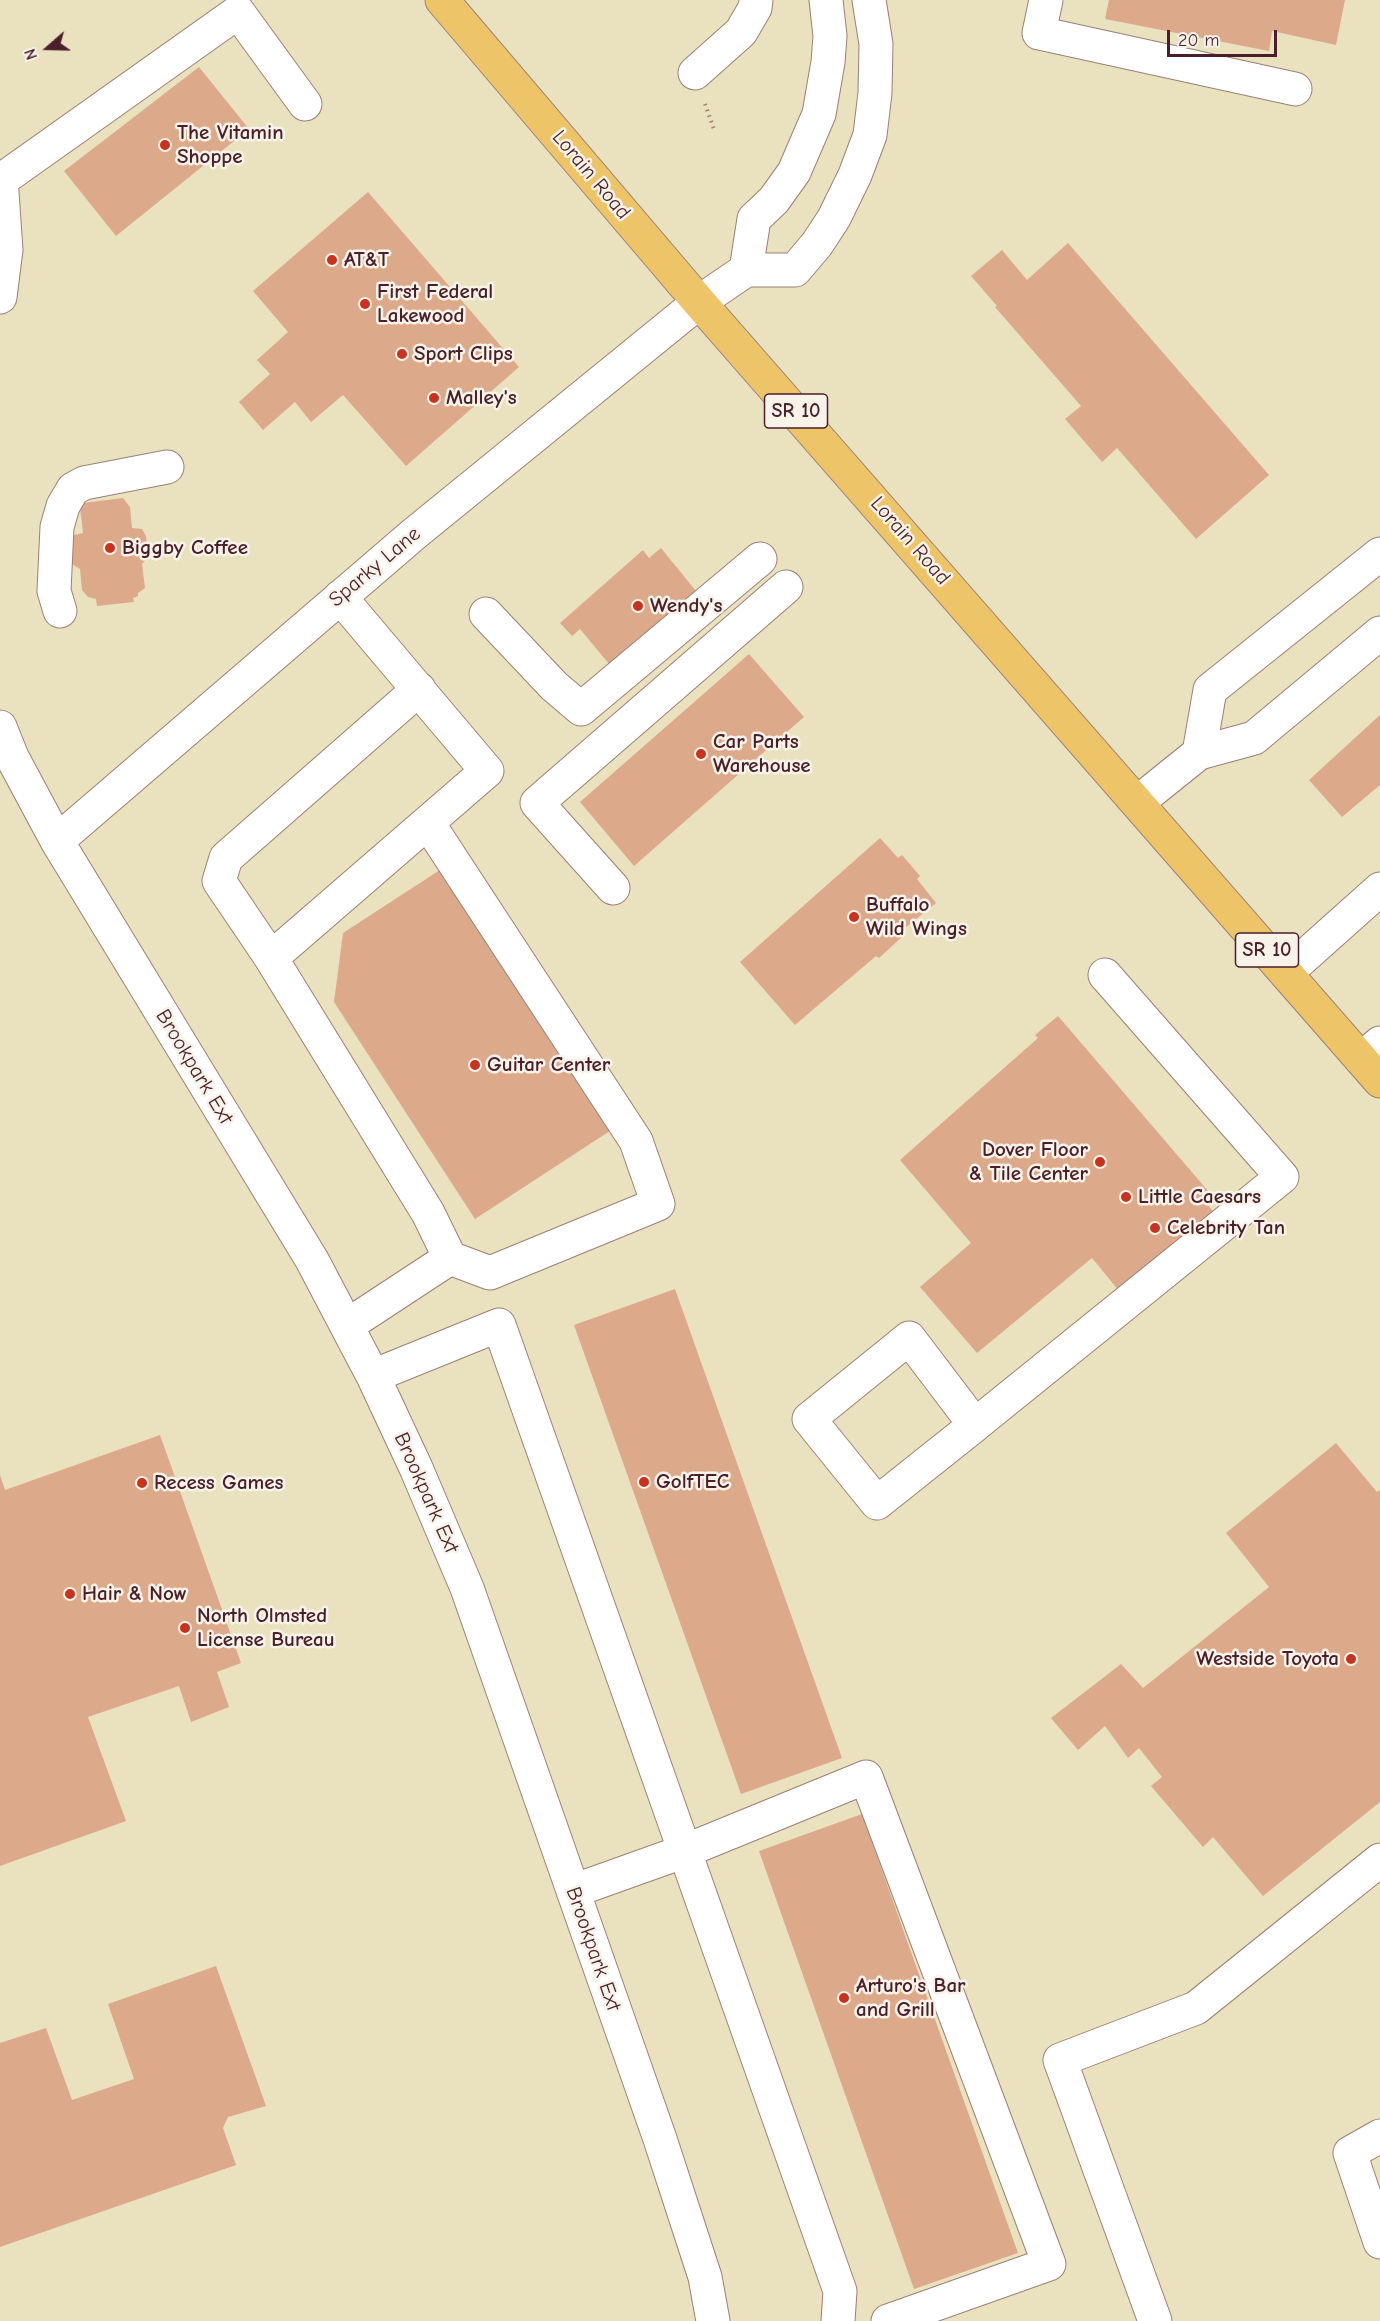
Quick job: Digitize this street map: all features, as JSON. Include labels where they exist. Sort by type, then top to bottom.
[{"type":"main road","name":"Lorain Road","points":[[442,0],[699,302],[1286,973],[1374,1061]]},
{"type":"street","points":[[695,73],[741,32],[755,8],[756,0]]},
{"type":"street","points":[[826,0],[830,36],[819,114],[803,154],[784,188],[754,219],[746,270],[795,270],[822,236],[855,175],[870,135],[875,93],[876,44],[868,0]]},
{"type":"street","points":[[1046,0],[1039,33],[1295,89]]},
{"type":"street","points":[[0,297],[6,250],[0,183],[238,12],[305,104]]},
{"type":"street","name":"Sparky Lane","points":[[57,841],[414,534],[699,302],[746,270]]},
{"type":"street","points":[[60,611],[54,591],[57,527],[63,506],[73,489],[84,483],[167,467]]},
{"type":"street","points":[[1198,753],[1210,690],[1380,554]]},
{"type":"street","points":[[486,614],[554,686],[581,709],[760,559]]},
{"type":"street","points":[[613,888],[537,803],[786,587]]},
{"type":"street","points":[[271,958],[487,771],[340,597]]},
{"type":"street","points":[[1138,802],[1198,753],[1254,738],[1380,633]]},
{"type":"street","points":[[419,689],[222,869],[271,958],[428,1213],[450,1258],[490,1274],[658,1204],[636,1141],[428,823]]},
{"type":"street","name":"Brookpark Ext","points":[[0,728],[12,757],[57,841],[312,1260],[348,1325],[416,1468],[467,1588],[688,2220],[705,2277],[713,2321]]},
{"type":"street","points":[[1286,973],[1380,888]]},
{"type":"street","points":[[975,1425],[909,1338],[809,1419],[877,1503],[975,1425],[1282,1177],[1105,975]]},
{"type":"street","points":[[348,1325],[450,1258]]},
{"type":"street","points":[[373,1376],[499,1325],[840,2291],[838,2321]]},
{"type":"street","points":[[573,1891],[685,1851],[866,1777],[1049,2264],[888,2321]]},
{"type":"street","points":[[1155,2321],[1060,2060],[1196,2008],[1380,1860]]},
{"type":"street","points":[[1380,2136],[1350,2152],[1380,2242]]},
{"type":"building","points":[[1109,0],[1345,0],[1336,45],[1272,31],[1269,51],[1105,19]]},
{"type":"building","points":[[199,67],[249,129],[116,236],[64,171]]},
{"type":"building","points":[[368,192],[519,367],[406,466],[343,395],[311,422],[295,402],[263,430],[239,402],[270,374],[257,360],[288,332],[253,291]]},
{"type":"building","points":[[1068,243],[1269,475],[1196,539],[1117,448],[1102,462],[1065,419],[1081,406],[971,276],[1002,250],[1027,280]]},
{"type":"building","points":[[123,498],[130,507],[132,528],[142,529],[146,536],[148,557],[142,564],[145,588],[133,598],[134,602],[97,606],[96,599],[88,597],[82,590],[80,569],[72,564],[69,540],[74,535],[83,533],[80,507],[83,503]]},
{"type":"building","points":[[661,548],[700,596],[614,670],[580,629],[572,636],[560,623],[643,550],[649,558]]},
{"type":"building","points":[[749,654],[804,717],[634,866],[580,802]]},
{"type":"building","points":[[1380,715],[1380,785],[1342,817],[1309,780]]},
{"type":"building","name":"Buffalo Wild Wings","points":[[880,838],[898,858],[902,855],[920,876],[917,879],[936,903],[900,932],[903,936],[879,958],[876,956],[795,1025],[740,962]]},
{"type":"building","name":"Guitar Center","points":[[446,866],[616,1127],[475,1219],[334,1002],[343,933]]},
{"type":"building","points":[[1058,1016],[1215,1199],[1207,1204],[1217,1216],[1124,1297],[1092,1258],[977,1353],[920,1287],[971,1243],[900,1160],[1038,1038],[1035,1035]]},
{"type":"building","points":[[675,1289],[842,1758],[741,1794],[574,1325]]},
{"type":"building","points":[[160,1435],[241,1663],[217,1672],[229,1707],[191,1722],[179,1686],[88,1717],[126,1821],[0,1866],[0,1475],[5,1490]]},
{"type":"building","points":[[1336,1443],[1377,1492],[1380,1490],[1380,1802],[1263,1896],[1213,1837],[1203,1847],[1151,1786],[1162,1777],[1139,1748],[1128,1758],[1105,1726],[1078,1750],[1051,1718],[1121,1664],[1143,1688],[1269,1587],[1226,1533]]},
{"type":"building","points":[[862,1814],[1018,2253],[914,2289],[759,1851]]},
{"type":"building","points":[[216,1966],[266,2106],[228,2117],[223,2128],[236,2165],[0,2247],[0,2043],[46,2028],[72,2100],[134,2079],[108,2004]]},
{"type":"place","name":"The Vitamin Shoppe","points":[[165,145]]},
{"type":"place","name":"AT&T","points":[[332,260]]},
{"type":"place","name":"First Federal Lakewood","points":[[365,304]]},
{"type":"place","name":"Sport Clips","points":[[402,354]]},
{"type":"place","name":"Malley's","points":[[434,398]]},
{"type":"place","name":"Biggby Coffee","points":[[110,548]]},
{"type":"place","name":"Wendy's","points":[[638,606]]},
{"type":"place","name":"Car Parts Warehouse","points":[[701,754]]},
{"type":"place","name":"Buffalo Wild Wings","points":[[854,917]]},
{"type":"place","name":"Guitar Center","points":[[475,1065]]},
{"type":"place","name":"Dover Floor & Tile Center","points":[[1100,1162]]},
{"type":"place","name":"Little Caesars","points":[[1126,1197]]},
{"type":"place","name":"Celebrity Tan","points":[[1155,1228]]},
{"type":"place","name":"GolfTEC","points":[[644,1482]]},
{"type":"place","name":"Recess Games","points":[[142,1483]]},
{"type":"place","name":"Hair & Now","points":[[70,1594]]},
{"type":"place","name":"North Olmsted License Bureau","points":[[185,1628]]},
{"type":"place","name":"Westside Toyota","points":[[1351,1659]]},
{"type":"place","name":"Arturo's Bar and Grill","points":[[844,1998]]}]
